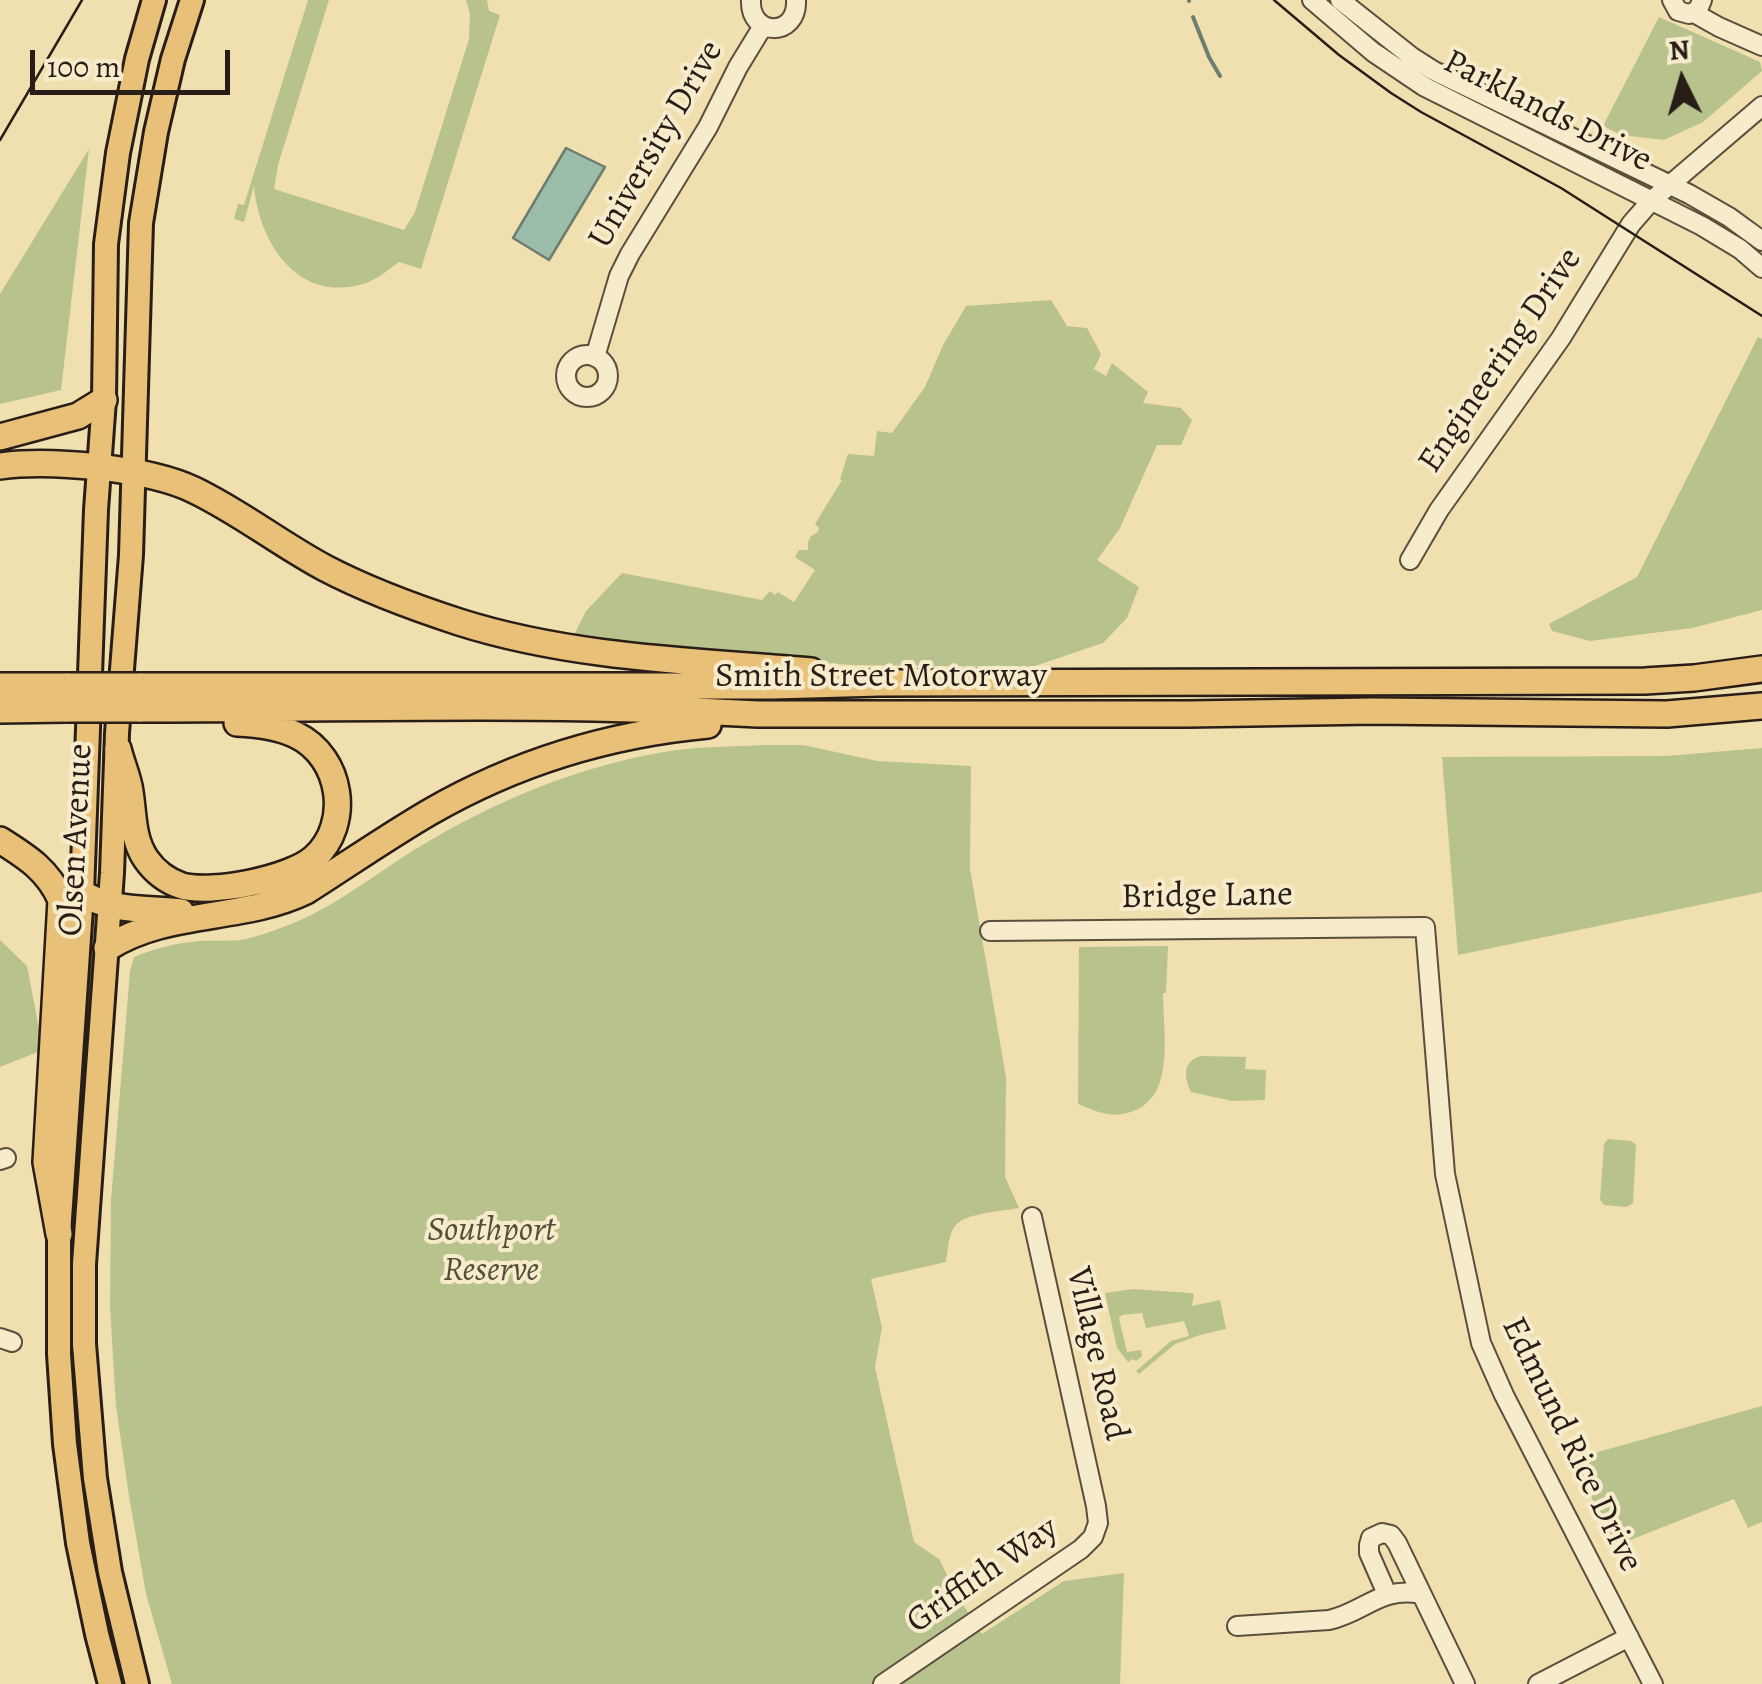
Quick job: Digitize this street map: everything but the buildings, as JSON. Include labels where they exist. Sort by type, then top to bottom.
[{"type":"highway","points":[[0,437],[78,416],[104,400]]},
{"type":"highway","points":[[0,466],[52,465],[157,476],[193,490],[347,578],[461,622],[512,636],[609,653],[816,672],[880,683]]},
{"type":"highway","name":"Smith Street Motorway","points":[[0,686],[68,698],[139,698],[880,683],[1645,682],[1762,669]]},
{"type":"highway","name":"Smith Street Motorway","points":[[0,710],[68,698]]},
{"type":"highway","points":[[118,749],[138,847],[169,880],[200,889],[278,877],[302,866],[325,846],[336,822],[334,781],[322,758],[300,736],[254,724],[162,720],[139,698]]},
{"type":"highway","name":"Smith Street Motorway","points":[[139,698],[758,714],[1667,714],[1762,706]]},
{"type":"highway","points":[[106,948],[148,928],[286,901],[429,813],[540,762],[642,733],[730,722],[758,714]]},
{"type":"highway","points":[[0,840],[39,866],[61,900],[46,1162],[59,1234]]},
{"type":"highway","points":[[82,892],[110,905],[205,916]]},
{"type":"main road","name":"Olsen Avenue","points":[[110,1684],[82,1559],[65,1444],[58,1354],[59,1234],[82,892],[95,527],[104,400],[106,244],[122,134],[154,0]]},
{"type":"main road","name":"Olsen Avenue","points":[[137,1684],[101,1525],[90,1431],[84,1344],[86,1214],[110,905],[134,472],[142,223],[160,114],[192,0]]},
{"type":"street","points":[[751,0],[753,15],[771,28],[786,26],[795,14],[796,0]]},
{"type":"street","name":"Parklands Drive","points":[[1312,0],[1372,52],[1425,87],[1722,237],[1762,268]]},
{"type":"street","name":"Parklands Drive","points":[[1340,0],[1434,71],[1709,204],[1762,240]]},
{"type":"street","points":[[1672,0],[1678,11],[1684,14],[1698,6],[1718,27],[1762,46]]},
{"type":"street","name":"University Drive","points":[[595,357],[619,276],[630,254],[764,26]]},
{"type":"street","name":"Engineering Drive","points":[[1410,560],[1439,510],[1561,338],[1622,238],[1651,201],[1762,106]]},
{"type":"street","name":"Bridge Lane","points":[[990,931],[1426,927]]},
{"type":"street","name":"Edmund Rice Drive","points":[[1426,927],[1446,1174],[1480,1343],[1653,1684]]},
{"type":"street","name":"Village Road","points":[[1032,1217],[1096,1506]]},
{"type":"street","name":"Griffith Way","points":[[883,1684],[1081,1548],[1093,1537],[1098,1523],[1096,1506]]},
{"type":"street","points":[[1386,1594],[1368,1549],[1372,1538],[1382,1533],[1395,1538],[1465,1684]]},
{"type":"street","points":[[1237,1626],[1341,1618],[1386,1594],[1421,1594]]},
{"type":"street","points":[[1538,1684],[1628,1637]]},
{"type":"green space","points":[[308,0],[329,0],[274,189],[404,230],[415,212],[469,39],[466,0],[487,0],[489,11],[500,15],[421,269],[399,262],[366,283],[342,288],[321,285],[302,277],[274,248],[257,208],[254,186],[244,222],[234,219],[238,204],[244,205]]},
{"type":"green space","points":[[1659,17],[1760,62],[1762,71],[1703,122],[1664,140],[1621,135],[1603,126]]},
{"type":"green space","points":[[89,149],[61,390],[0,404],[0,294]]},
{"type":"green space","points":[[1051,300],[1067,326],[1087,328],[1101,354],[1094,369],[1106,376],[1112,363],[1148,392],[1143,403],[1181,408],[1192,420],[1181,445],[1157,445],[1120,528],[1097,560],[1139,587],[1127,618],[1103,643],[1032,667],[851,665],[667,651],[573,637],[586,611],[622,573],[762,600],[770,591],[775,595],[778,592],[794,602],[815,570],[795,557],[799,550],[808,550],[811,536],[818,532],[815,524],[842,480],[848,454],[874,456],[877,431],[892,433],[925,387],[966,306]]},
{"type":"green space","points":[[1758,337],[1762,339],[1762,610],[1692,628],[1590,641],[1552,631],[1549,624],[1637,577]]},
{"type":"green space","name":"Southport Reserve","points":[[803,745],[877,761],[971,766],[970,869],[1006,1077],[1005,1177],[1019,1208],[962,1220],[952,1232],[946,1262],[871,1279],[882,1328],[875,1367],[914,1542],[939,1559],[982,1634],[1064,1581],[1124,1573],[1120,1684],[172,1684],[146,1594],[129,1496],[116,1406],[110,1307],[111,1200],[134,957],[183,943],[246,939],[301,920],[474,816],[570,776],[670,751]]},
{"type":"green space","points":[[1762,748],[1762,892],[1458,955],[1442,757],[1666,756]]},
{"type":"green space","points":[[0,940],[27,966],[43,1050],[0,1067]]},
{"type":"green space","points":[[1168,946],[1163,993],[1164,1058],[1158,1088],[1138,1109],[1122,1114],[1078,1104],[1079,947]]},
{"type":"green space","points":[[1201,1056],[1246,1057],[1245,1069],[1266,1070],[1265,1100],[1232,1101],[1191,1092],[1186,1071],[1190,1062]]},
{"type":"green space","points":[[1608,1139],[1636,1145],[1633,1203],[1627,1207],[1604,1205],[1600,1200],[1604,1144]]},
{"type":"green space","points":[[1133,1289],[1194,1294],[1192,1306],[1220,1300],[1226,1329],[1175,1344],[1139,1374],[1136,1371],[1171,1341],[1189,1336],[1184,1321],[1146,1328],[1142,1313],[1122,1315],[1119,1318],[1127,1352],[1141,1350],[1142,1356],[1128,1362],[1117,1348],[1105,1293]]},
{"type":"green space","points":[[1762,1406],[1762,1522],[1748,1528],[1734,1499],[1615,1546],[1573,1459]]},
{"type":"shaded area","points":[[566,148],[605,167],[549,260],[513,238]]},
{"type":"waterway","points":[[1193,17],[1220,76]]},
{"type":"tram line","points":[[0,140],[82,0]]},
{"type":"tram line","points":[[1274,0],[1391,93],[1561,188],[1762,316]]}]
